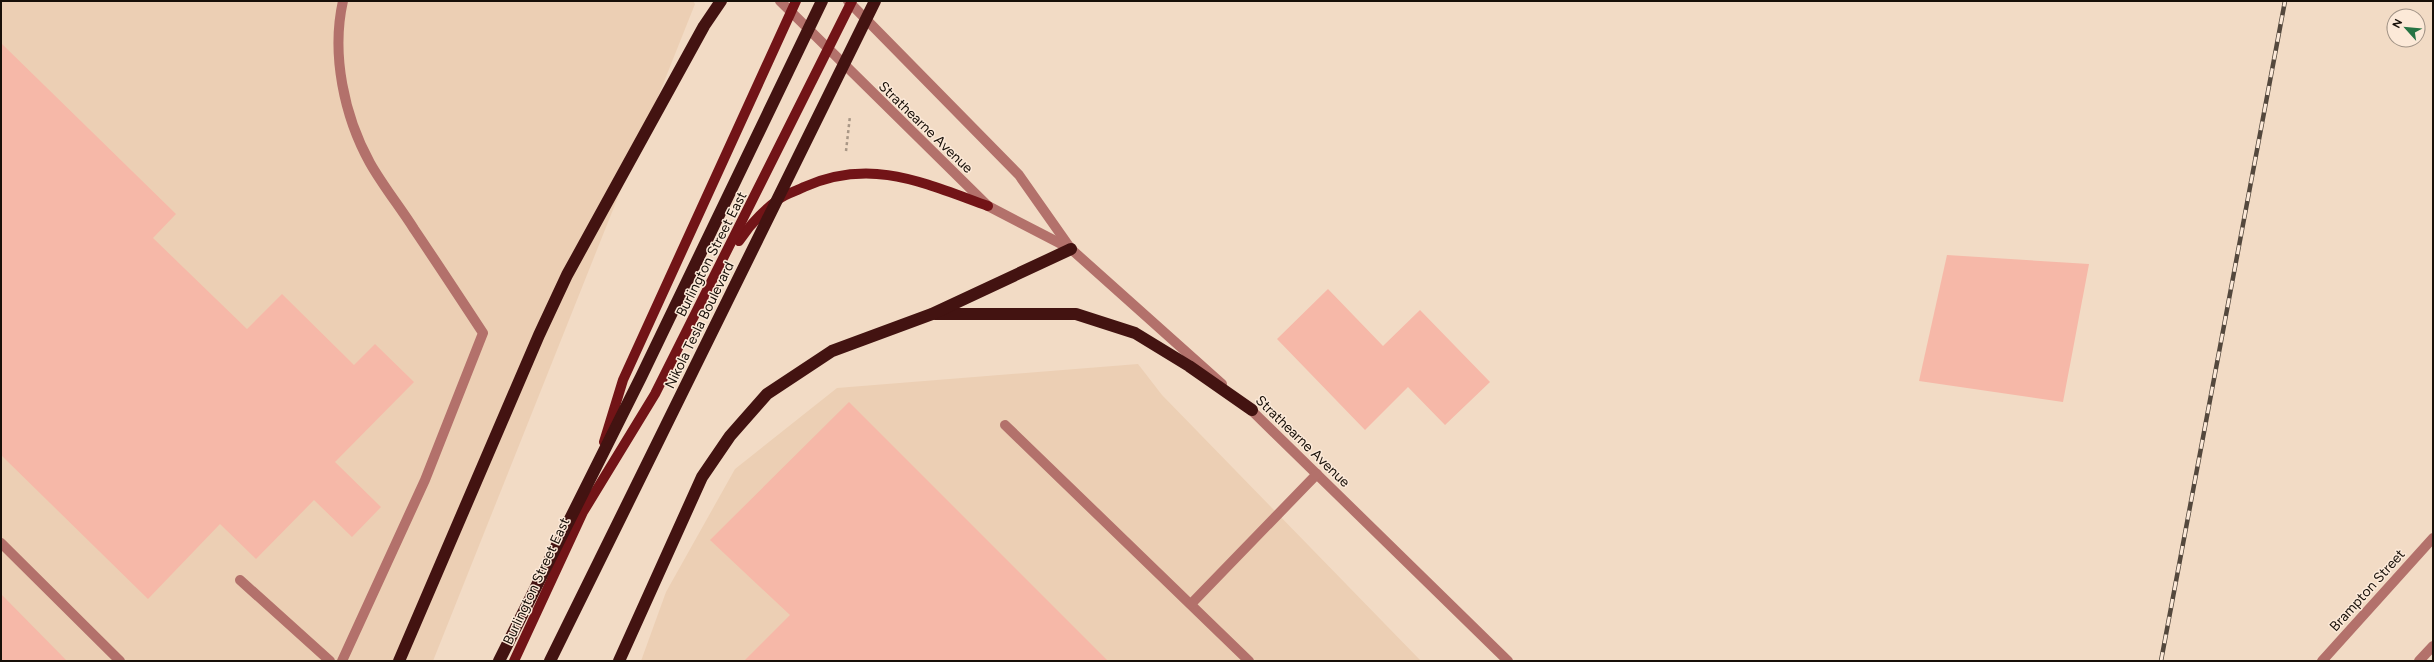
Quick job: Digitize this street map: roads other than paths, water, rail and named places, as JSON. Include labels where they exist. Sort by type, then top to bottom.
[{"type":"highway","points":[[399,661],[567,275],[704,26],[721,1]]},
{"type":"highway","points":[[499,661],[641,377],[822,1]]},
{"type":"highway","name":"Nikola Tesla Boulevard","points":[[550,661],[875,1]]},
{"type":"highway","points":[[619,661],[702,477],[730,436],[767,394],[832,351],[932,314],[1071,249]]},
{"type":"highway","points":[[932,314],[1076,314],[1135,333],[1190,366],[1252,410]]},
{"type":"main road","name":"Burlington Street East","points":[[583,512],[623,380],[796,1]]},
{"type":"main road","name":"Burlington Street East","points":[[514,661],[583,512],[655,394],[719,271],[828,51],[850,2]]},
{"type":"main road","points":[[719,271],[746,231],[779,198],[835,175],[871,173],[918,180],[988,206]]},
{"type":"street","points":[[342,661],[425,480],[483,333],[370,163],[356,130],[344,91],[341,70],[339,29],[343,1]]},
{"type":"street","name":"Strathearne Avenue","points":[[780,1],[828,51],[988,206],[1071,249]]},
{"type":"street","name":"Strathearne Avenue","points":[[850,2],[1019,175],[1071,249],[1252,410],[1508,661]]},
{"type":"street","points":[[1005,425],[1249,661]]},
{"type":"street","points":[[1191,604],[1317,474]]},
{"type":"street","name":"Brampton Street","points":[[2322,661],[2433,538]]},
{"type":"street","points":[[1,543],[120,661]]},
{"type":"street","points":[[240,580],[330,661]]},
{"type":"street","points":[[2419,661],[2433,646]]},
{"type":"railway","points":[[2161,661],[2285,1]]}]
